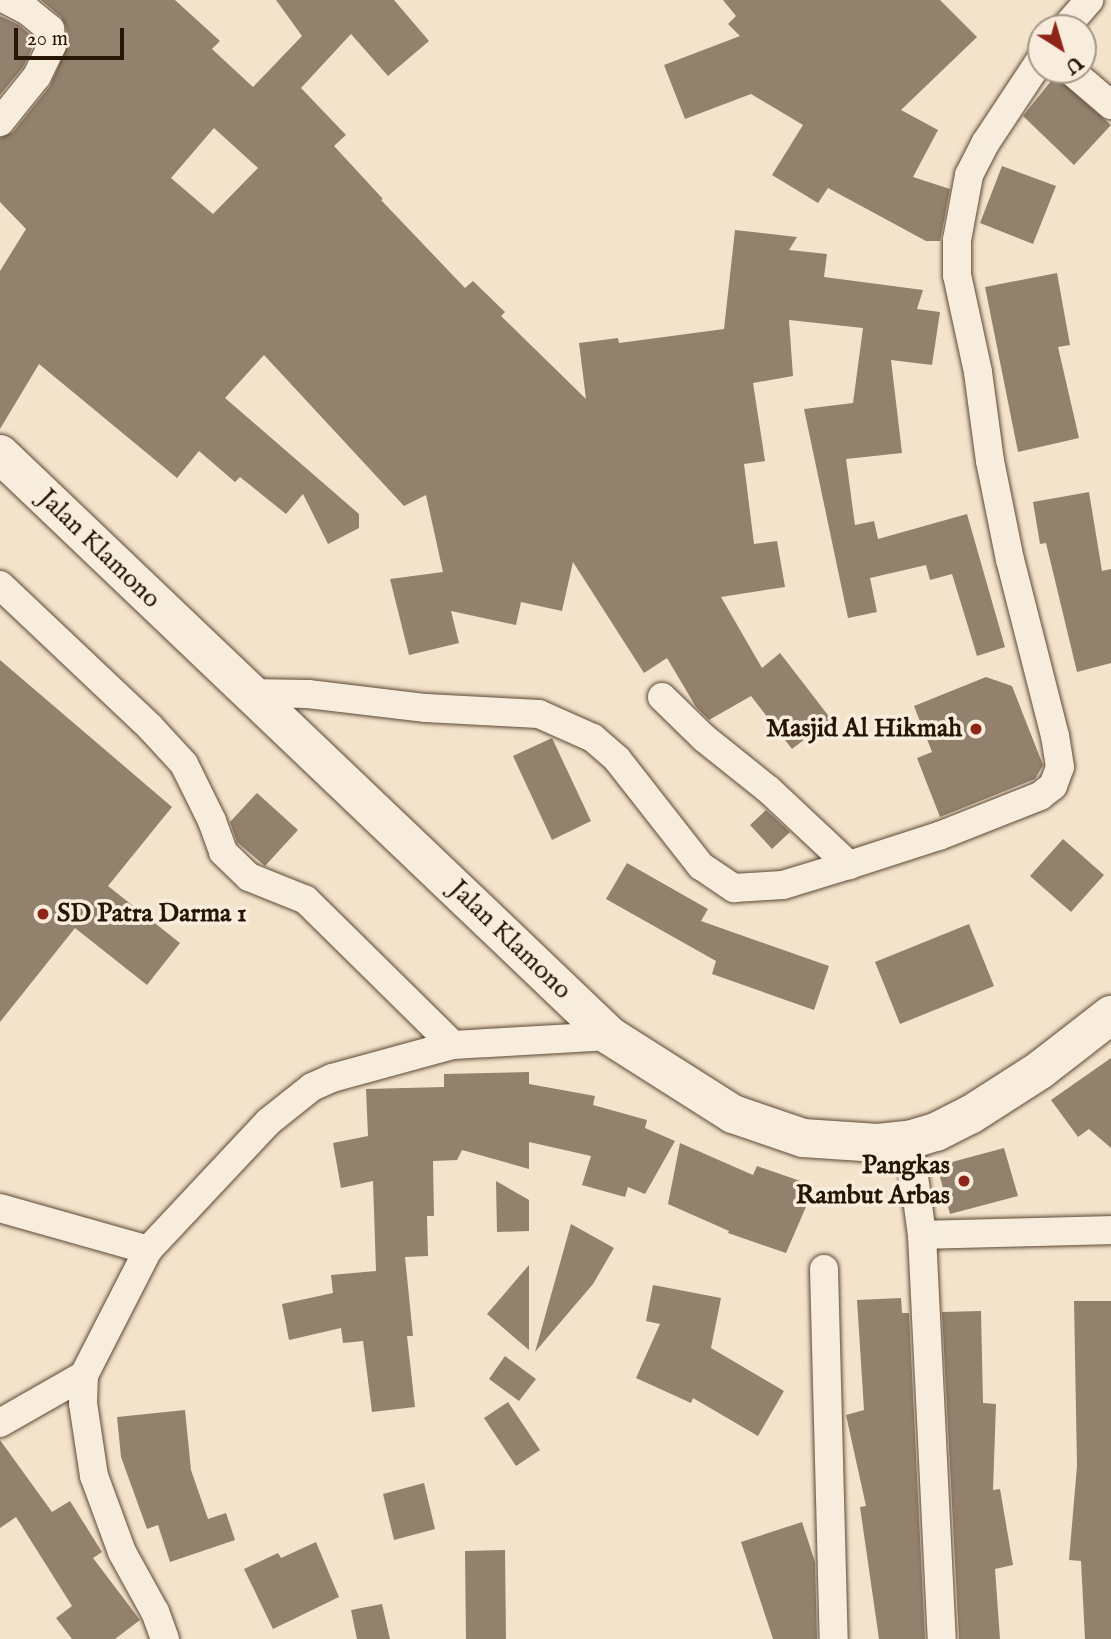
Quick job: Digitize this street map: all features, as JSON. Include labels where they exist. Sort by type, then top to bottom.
[{"type":"main road","name":"Jalan Klamono","points":[[0,454],[610,1036],[733,1114],[803,1138],[878,1143],[909,1140],[936,1132],[970,1115],[1040,1070],[1111,1015]]},
{"type":"street","points":[[0,122],[37,76],[52,45],[50,29],[28,11],[6,0]]},
{"type":"street","points":[[1077,14],[1089,0]]},
{"type":"street","points":[[250,693],[308,694],[451,710],[540,714],[593,738],[617,759],[701,866],[734,888],[783,885],[849,865],[939,836],[1040,796],[1054,786],[1058,775],[1055,736],[1010,560],[990,461],[978,372],[957,275],[957,240],[969,174],[986,142],[1027,80]]},
{"type":"street","points":[[1086,84],[1111,105]]},
{"type":"street","points":[[0,585],[150,727],[184,764],[212,821],[223,852],[249,877],[306,900],[453,1045]]},
{"type":"street","points":[[662,697],[704,738],[769,790],[849,865]]},
{"type":"street","points":[[165,1639],[155,1612],[122,1552],[94,1476],[83,1403],[84,1375],[148,1250],[268,1122],[312,1087],[360,1068],[453,1045],[610,1036]]},
{"type":"street","points":[[909,1140],[922,1235],[942,1639]]},
{"type":"street","points":[[0,1208],[148,1250]]},
{"type":"street","points":[[922,1235],[1111,1230]]},
{"type":"street","points":[[824,1269],[834,1639]]},
{"type":"street","points":[[0,1423],[84,1375]]},
{"type":"building","points":[[41,0],[175,0],[220,41],[212,49],[253,87],[302,36],[276,0],[394,0],[429,41],[388,76],[351,34],[301,88],[346,135],[334,146],[383,199],[381,200],[465,288],[473,281],[505,312],[501,316],[586,399],[579,343],[618,338],[619,343],[724,329],[735,230],[797,237],[789,250],[827,254],[824,277],[923,290],[917,309],[940,312],[932,365],[891,360],[902,453],[846,459],[855,525],[874,521],[878,539],[967,514],[1005,647],[977,656],[952,574],[930,580],[926,565],[870,578],[877,612],[848,618],[804,409],[853,403],[863,328],[789,320],[793,376],[753,383],[765,461],[744,464],[754,544],[777,541],[785,587],[721,597],[762,668],[780,653],[831,719],[792,749],[751,696],[709,720],[696,707],[667,658],[644,673],[573,562],[562,611],[521,602],[516,625],[451,611],[459,643],[409,655],[390,579],[443,572],[426,495],[404,506],[264,355],[225,398],[359,514],[359,528],[328,544],[303,494],[286,514],[240,477],[235,482],[199,451],[177,478],[39,364],[0,429],[0,271],[26,229],[0,202],[0,138],[13,132],[50,86],[68,44],[66,27],[61,17]],"holes":[[[214,128],[258,168],[213,214],[171,178]]]},
{"type":"building","points":[[723,0],[940,0],[977,37],[901,110],[938,130],[913,177],[950,189],[940,241],[926,241],[828,188],[818,203],[772,175],[803,125],[751,94],[685,119],[664,65],[740,36],[728,24],[736,16]]},
{"type":"building","points":[[0,16],[19,25],[35,42],[23,67],[0,95]]},
{"type":"building","points":[[1049,84],[1064,84],[1111,125],[1074,165],[1023,116]]},
{"type":"building","points":[[1002,166],[1056,186],[1033,244],[980,223]]},
{"type":"building","points":[[1057,273],[1070,345],[1058,347],[1079,438],[1018,452],[985,287]]},
{"type":"building","points":[[1089,492],[1102,571],[1111,569],[1111,663],[1077,672],[1046,543],[1040,544],[1033,502]]},
{"type":"building","name":"SD Patra Darma 1","points":[[0,660],[172,807],[108,886],[180,943],[147,985],[75,928],[0,1022]]},
{"type":"building","name":"Masjid Al Hikmah","points":[[986,677],[1012,686],[1043,765],[1035,779],[940,817],[917,758],[932,752],[914,706]]},
{"type":"building","points":[[552,738],[591,821],[552,840],[513,756]]},
{"type":"building","points":[[257,793],[298,830],[265,866],[237,842],[230,822]]},
{"type":"building","points":[[766,810],[790,832],[772,849],[750,825]]},
{"type":"building","points":[[1063,839],[1104,875],[1071,912],[1030,876]]},
{"type":"building","points":[[627,863],[708,909],[701,921],[829,966],[814,1010],[712,974],[716,961],[606,899]]},
{"type":"building","points":[[969,924],[994,986],[900,1024],[875,962]]},
{"type":"building","points":[[1111,1058],[1111,1148],[1089,1129],[1078,1137],[1051,1100]]},
{"type":"building","points":[[529,1072],[529,1084],[595,1096],[593,1105],[647,1120],[645,1128],[675,1141],[645,1194],[628,1187],[625,1197],[582,1185],[591,1156],[529,1142],[529,1169],[462,1150],[457,1160],[433,1161],[434,1216],[427,1216],[428,1256],[405,1257],[413,1336],[407,1336],[415,1407],[372,1412],[363,1341],[343,1343],[341,1328],[289,1340],[282,1304],[333,1293],[331,1275],[376,1271],[373,1181],[341,1188],[333,1143],[368,1136],[366,1089],[444,1087],[444,1074]]},
{"type":"building","points":[[680,1143],[753,1175],[757,1166],[815,1186],[786,1253],[728,1233],[729,1231],[668,1204]]},
{"type":"building","points":[[1004,1148],[1018,1196],[950,1214],[937,1166]]},
{"type":"building","points":[[496,1181],[529,1200],[529,1231],[497,1232]]},
{"type":"building","points":[[571,1224],[614,1248],[593,1284],[535,1352]]},
{"type":"building","points":[[529,1265],[529,1350],[487,1314]]},
{"type":"building","points":[[653,1285],[721,1298],[711,1348],[784,1391],[758,1436],[693,1398],[691,1403],[636,1378],[660,1324],[646,1321]]},
{"type":"building","points":[[901,1298],[902,1313],[909,1313],[925,1639],[879,1639],[860,1507],[866,1506],[846,1415],[864,1410],[857,1300]]},
{"type":"building","points":[[1074,1301],[1111,1301],[1111,1639],[1085,1639],[1081,1561],[1069,1560],[1077,1466]]},
{"type":"building","points":[[981,1311],[983,1403],[996,1404],[993,1490],[1000,1489],[1013,1565],[995,1569],[1000,1639],[959,1639],[942,1312]]},
{"type":"building","points":[[505,1356],[536,1379],[519,1401],[489,1379]]},
{"type":"building","points":[[508,1402],[540,1450],[516,1466],[484,1418]]},
{"type":"building","points":[[185,1410],[191,1470],[208,1519],[226,1513],[235,1540],[170,1562],[158,1525],[147,1529],[121,1457],[117,1417]]},
{"type":"building","points":[[0,1440],[52,1512],[70,1501],[102,1552],[93,1558],[140,1620],[115,1639],[72,1639],[56,1618],[72,1606],[16,1517],[0,1528]]},
{"type":"building","points":[[424,1483],[435,1529],[394,1540],[383,1494]]},
{"type":"building","points":[[802,1522],[815,1562],[817,1639],[773,1639],[741,1542]]},
{"type":"building","points":[[316,1542],[339,1597],[273,1629],[244,1569],[278,1553],[281,1558]]},
{"type":"building","points":[[505,1550],[506,1639],[466,1639],[465,1551]]},
{"type":"building","points":[[382,1604],[390,1639],[357,1639],[351,1610]]},
{"type":"place","name":"Masjid Al Hikmah","points":[[976,729]]},
{"type":"place","name":"SD Patra Darma 1","points":[[43,914]]},
{"type":"place","name":"Pangkas Rambut Arbas","points":[[964,1181]]}]
